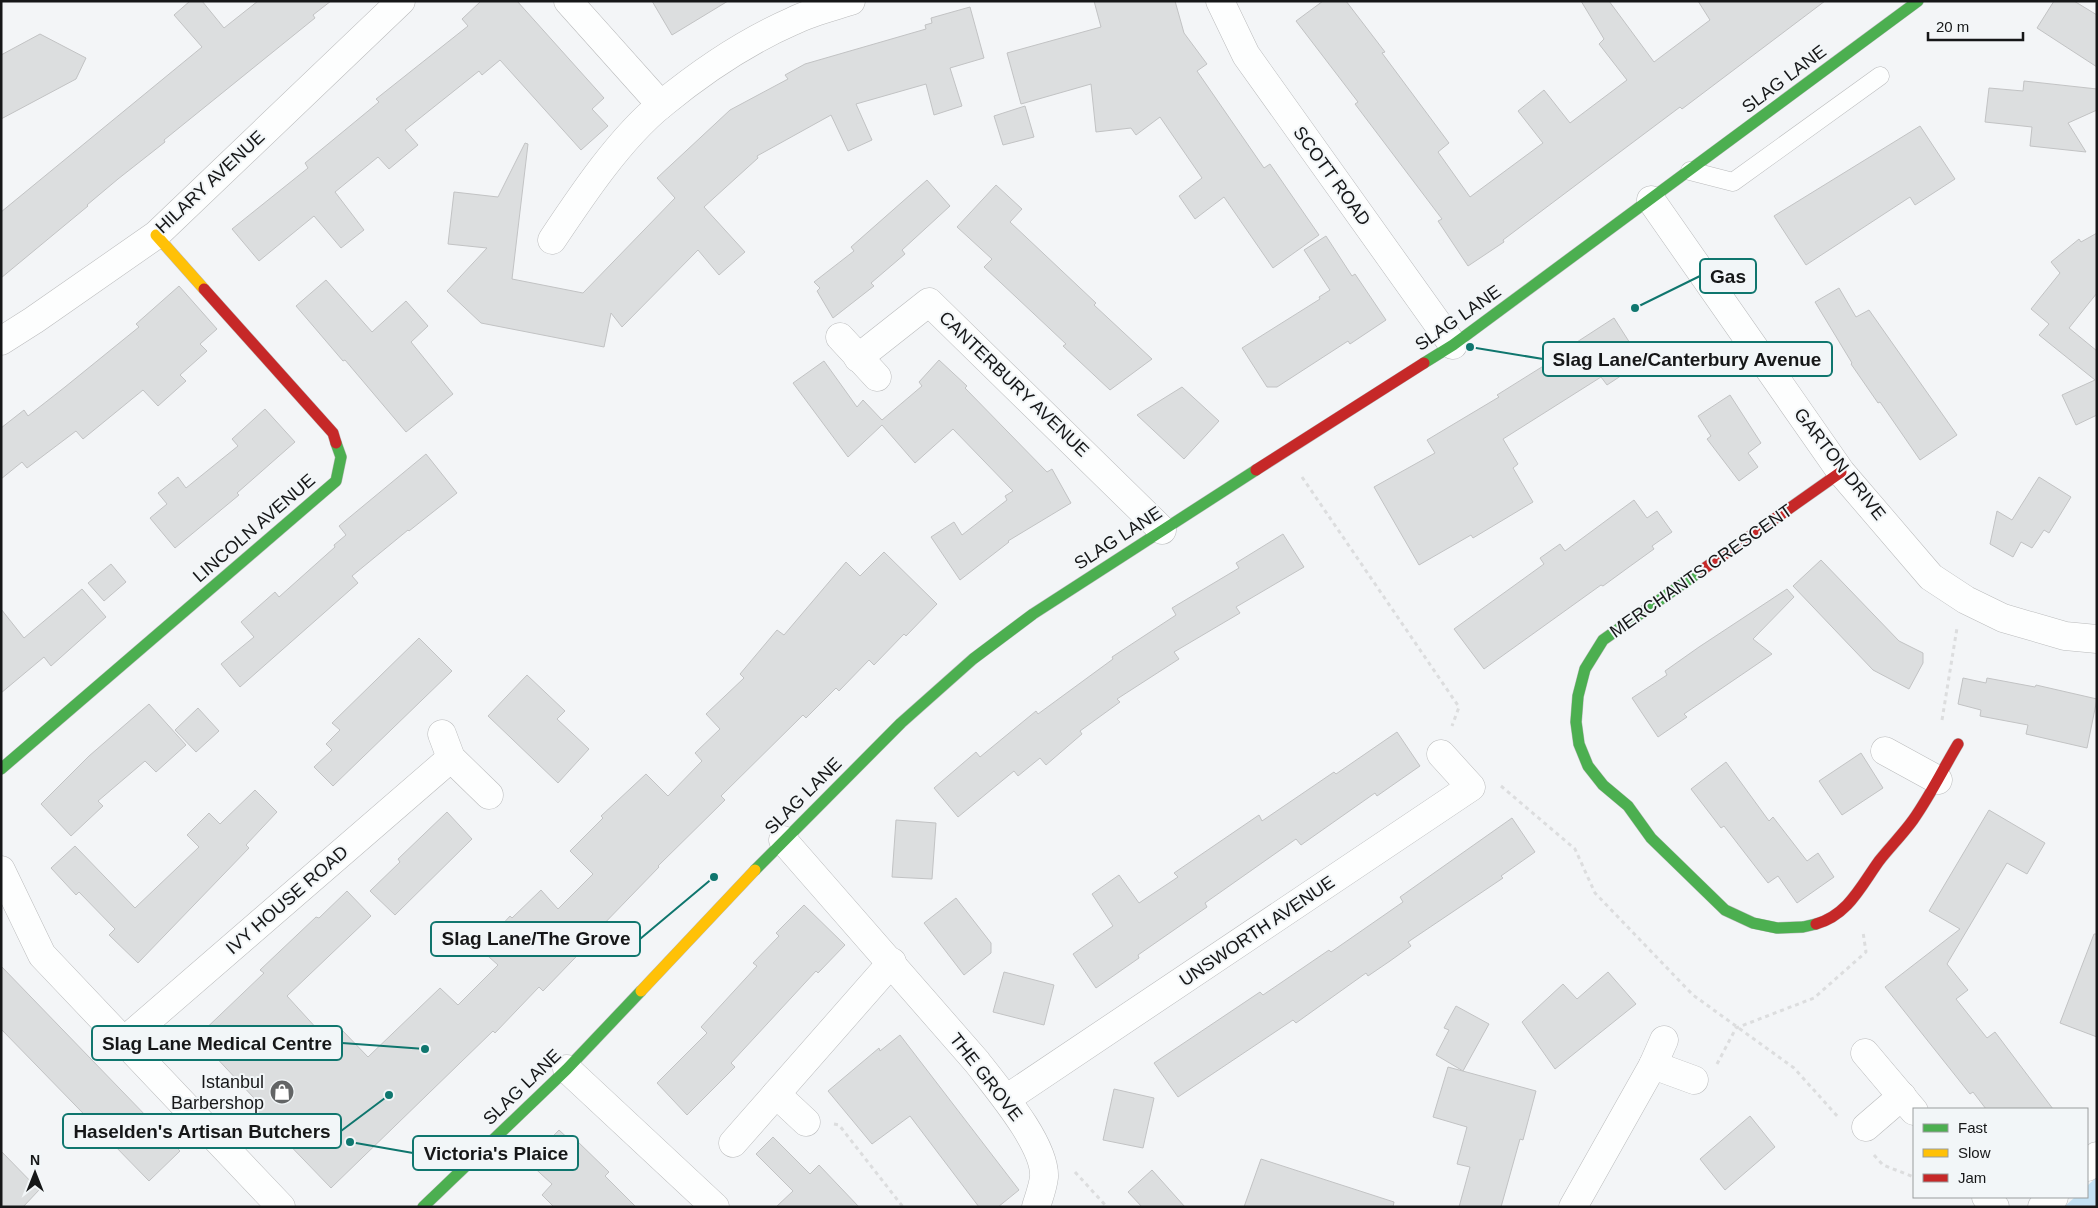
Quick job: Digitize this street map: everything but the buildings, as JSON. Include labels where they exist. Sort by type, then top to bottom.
[{"type":"street","name":"HILARY AVENUE","points":[[1,341],[156,235],[401,1]]},
{"type":"street","points":[[568,1],[661,105]]},
{"type":"street","points":[[553,240],[588,187],[635,131],[661,105],[750,43],[794,20],[851,1]]},
{"type":"street","name":"SCOTT ROAD","points":[[1220,1],[1246,55],[1453,345]]},
{"type":"street","name":"SLAG LANE","points":[[423,1207],[567,1069],[784,840],[901,723],[973,659],[1033,614],[1453,345],[1918,1]]},
{"type":"street","name":"GARTON DRIVE","points":[[1651,200],[1841,472],[1931,577],[1966,600],[2002,618],[2065,636],[2097,639]]},
{"type":"street","name":"LINCOLN AVENUE","points":[[1,769],[336,481],[341,457],[333,433],[156,235]]},
{"type":"street","name":"CANTERBURY AVENUE","points":[[840,337],[867,368],[930,302],[1162,530]]},
{"type":"street","name":"MERCHANTS CRESCENT","points":[[1841,472],[1603,640],[1585,669],[1578,696],[1576,722],[1579,744],[1588,766],[1603,785],[1628,806],[1651,838],[1726,910],[1753,923],[1778,928],[1803,927],[1825,922],[1844,909],[1858,893],[1880,860],[1914,818],[1958,744]]},
{"type":"street","name":"UNSWORTH AVENUE","points":[[1006,1099],[1471,787],[1445,744]]},
{"type":"street","name":"IVY HOUSE ROAD","points":[[124,1041],[446,746],[490,795]]},
{"type":"street","points":[[1885,751],[1938,780]]},
{"type":"street","name":"THE GROVE","points":[[784,840],[892,962],[1006,1099],[1038,1148],[1044,1176],[1036,1207]]},
{"type":"street","points":[[1,870],[42,955],[281,1207]]},
{"type":"street","points":[[733,1143],[892,962]]},
{"type":"street","points":[[1573,1207],[1653,1065],[1664,1040]]},
{"type":"street","points":[[1865,1053],[1908,1103],[1868,1139]]},
{"type":"street","points":[[1653,1065],[1694,1080]]},
{"type":"street","points":[[567,1069],[715,1207]]},
{"type":"street","points":[[776,1094],[806,1122]]},
{"type":"street","points":[[2088,1166],[2097,1156]]},
{"type":"street","points":[[2042,1207],[2053,1198]]},
{"type":"lane","points":[[1690,171],[1733,182],[1880,76]]},
{"type":"path","points":[[1284,452],[1459,707],[1445,744]]},
{"type":"path","points":[[1958,744],[1941,727],[1954,634],[1966,600]]},
{"type":"path","points":[[1494,780],[1575,849],[1595,893],[1693,995],[1736,1028],[1794,1068],[1840,1120]]},
{"type":"path","points":[[1694,1080],[1719,1063],[1736,1028],[1814,998],[1866,952],[1858,893]]},
{"type":"path","points":[[806,1122],[839,1125],[903,1207]]},
{"type":"path","points":[[1868,1139],[1883,1165],[1913,1177]]},
{"type":"shaded area","points":[[2097,1177],[2097,1207],[2064,1207],[2074,1198],[2088,1198],[2088,1185]]},
{"type":"traffic: fast","points":[[1424,363],[1453,345],[1918,1]]},
{"type":"traffic: fast","points":[[1,769],[336,481],[341,457],[336,443]]},
{"type":"traffic: fast","points":[[755,870],[901,723],[973,659],[1033,614],[1256,470]]},
{"type":"traffic: fast","points":[[1702,570],[1603,640],[1585,669],[1578,696],[1576,722],[1579,744],[1588,766],[1603,785],[1628,806],[1651,838],[1725,910],[1753,923],[1777,928],[1803,927],[1816,924]]},
{"type":"traffic: fast","points":[[423,1207],[567,1069],[641,991]]},
{"type":"traffic: slow","points":[[156,235],[204,289]]},
{"type":"traffic: slow","points":[[641,991],[755,870]]},
{"type":"traffic: jam","points":[[204,289],[333,433],[336,443]]},
{"type":"traffic: jam","points":[[1256,470],[1424,363]]},
{"type":"traffic: jam","points":[[1702,570],[1841,472]]},
{"type":"traffic: jam","points":[[1816,924],[1837,914],[1860,890],[1879,861],[1913,820],[1958,744]]},
{"type":"place","name":"Gas","points":[[1635,308]]},
{"type":"place","name":"Slag Lane/Canterbury Avenue","points":[[1470,347]]},
{"type":"place","name":"Slag Lane/The Grove","points":[[714,877]]},
{"type":"place","name":"Slag Lane Medical Centre","points":[[425,1049]]},
{"type":"place","name":"Istanbul Barbershop","points":[[282,1092]]},
{"type":"place","name":"Haselden's Artisan Butchers","points":[[389,1095]]},
{"type":"place","name":"Victoria's Plaice","points":[[350,1142]]}]
